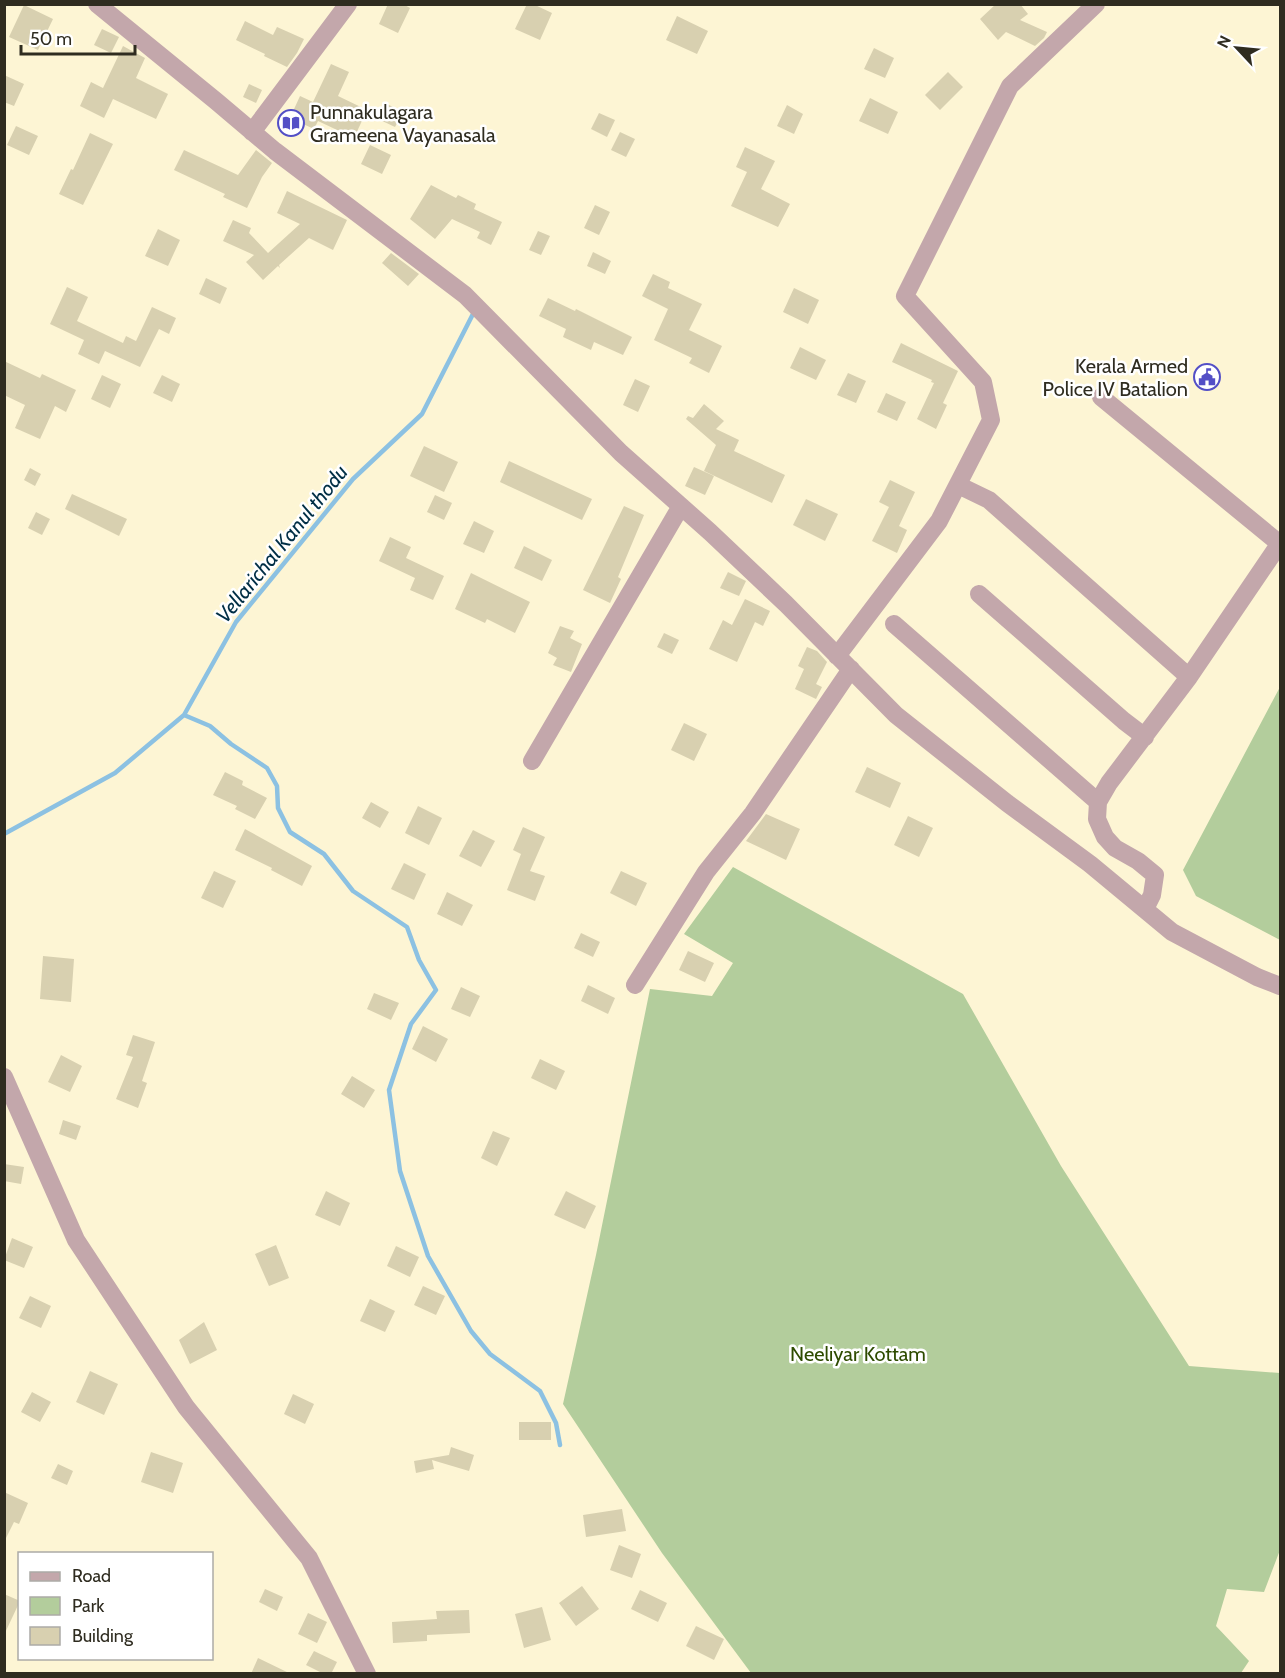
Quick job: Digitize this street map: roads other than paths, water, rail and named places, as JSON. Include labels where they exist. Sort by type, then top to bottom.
[{"type":"street","points":[[97,4],[327,192],[465,295],[621,453],[786,604],[896,715],[1006,803],[1090,864],[1172,932],[1257,977],[1281,986]]},
{"type":"street","points":[[252,132],[348,4]]},
{"type":"street","points":[[837,656],[939,521],[991,420],[983,382],[905,296],[1010,87],[1096,4]]},
{"type":"street","points":[[1101,397],[1280,544],[1189,677],[1109,783],[1098,802],[1097,819],[1105,837],[1115,848],[1138,861],[1155,875],[1152,895],[1145,909]]},
{"type":"street","points":[[958,485],[989,500],[1189,677]]},
{"type":"street","points":[[532,761],[681,506]]},
{"type":"street","points":[[980,594],[1145,737]]},
{"type":"street","points":[[894,624],[1098,802]]},
{"type":"street","points":[[635,985],[706,872],[753,813],[851,669]]},
{"type":"street","points":[[4,1077],[76,1240],[186,1407],[309,1558],[367,1674]]},
{"type":"waterway","name":"Vellarichal Kanul thodu","points":[[4,834],[115,773],[184,715],[236,622],[353,479],[422,414],[474,312]]},
{"type":"waterway","points":[[184,715],[210,726],[231,744],[267,768],[277,786],[278,808],[290,832],[324,854],[353,891],[407,927],[419,960],[436,990],[411,1024],[389,1090],[400,1171],[428,1256],[471,1331],[490,1354],[540,1391],[556,1423],[560,1445]]},
{"type":"place","name":"Punnakulagara Grameena Vayanasala","points":[[291,123]]},
{"type":"place","name":"Kerala Armed Police IV Batalion","points":[[1207,377]]},
{"type":"park label","name":"Neeliyar Kottam","points":[[858,1354]]}]
